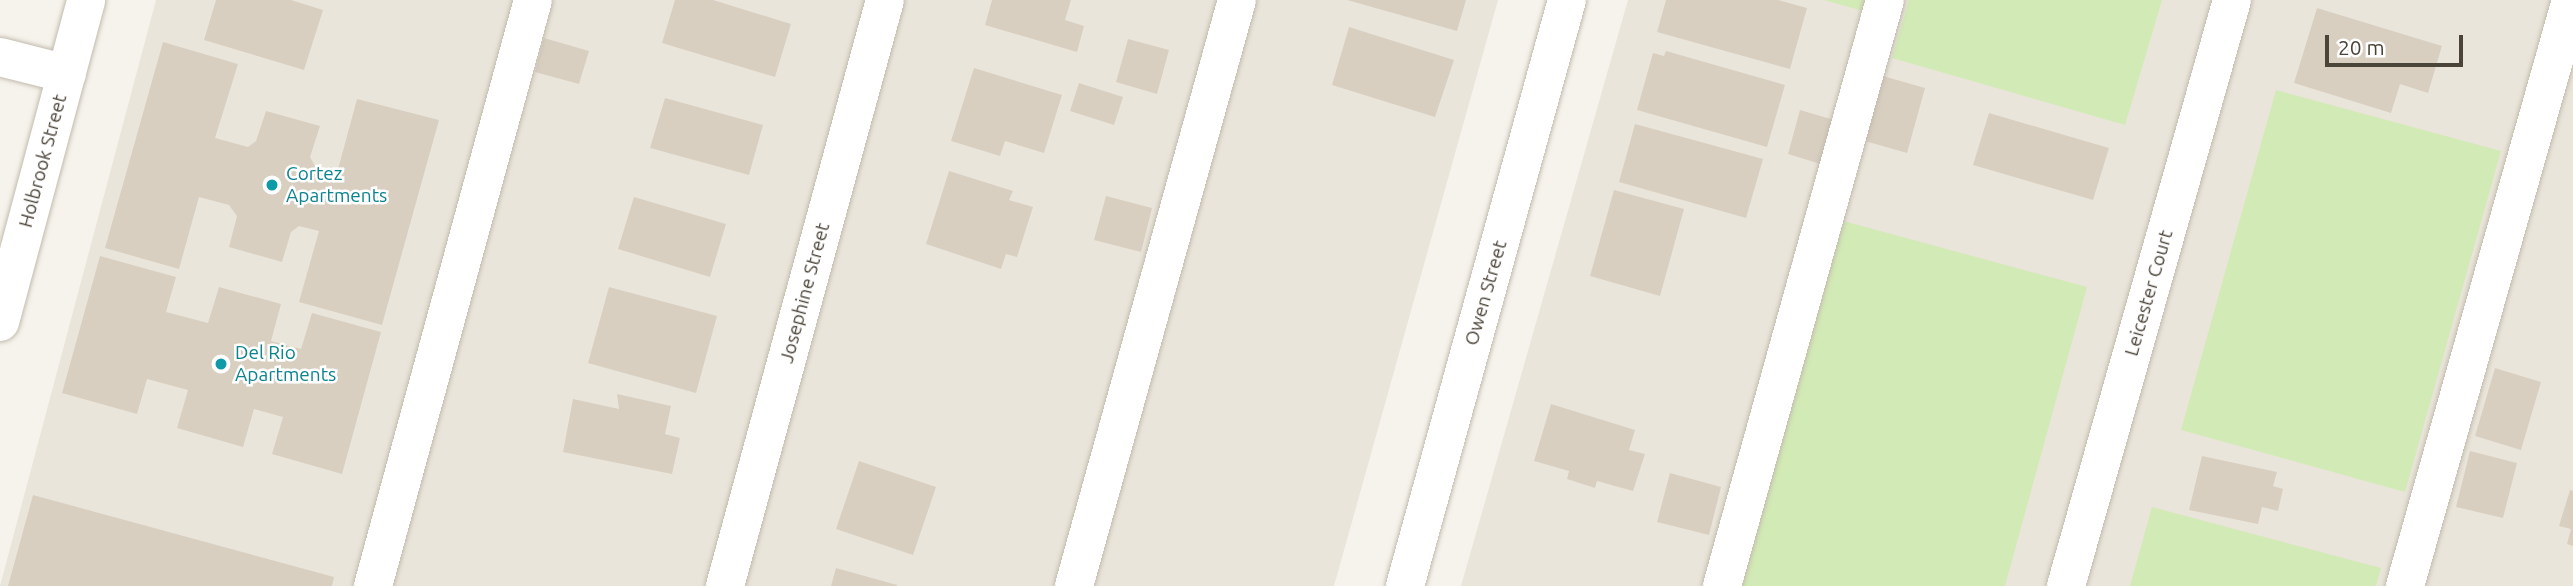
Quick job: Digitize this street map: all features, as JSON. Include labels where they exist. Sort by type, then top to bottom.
[{"type":"street","name":"Holbrook Street","points":[[0,322],[86,0]]},
{"type":"street","points":[[373,586],[533,0]]},
{"type":"street","name":"Josephine Street","points":[[724,586],[884,0]]},
{"type":"street","points":[[1074,586],[1237,0]]},
{"type":"street","name":"Owen Street","points":[[1405,586],[1567,0]]},
{"type":"street","points":[[1722,586],[1885,0]]},
{"type":"street","name":"Leicester Court","points":[[2066,586],[2232,0]]},
{"type":"street","points":[[2405,586],[2571,0]]},
{"type":"street","points":[[0,57],[66,74]]},
{"type":"shaded area","points":[[156,0],[1498,0],[1334,586],[0,586]]},
{"type":"shaded area","points":[[1628,0],[2573,0],[2573,586],[1461,586]]},
{"type":"green space","points":[[1824,0],[1870,0],[1867,12]]},
{"type":"green space","points":[[1909,0],[2162,0],[2125,125],[1892,58]]},
{"type":"green space","points":[[2276,90],[2501,151],[2405,492],[2181,430]]},
{"type":"green space","points":[[1836,219],[2087,287],[2005,586],[1735,586]]},
{"type":"green space","points":[[2152,507],[2381,568],[2376,586],[2130,586]]},
{"type":"building","points":[[216,0],[291,0],[323,10],[304,70],[204,40]]},
{"type":"building","points":[[675,0],[713,0],[791,24],[775,77],[662,43]]},
{"type":"building","points":[[992,0],[1071,0],[1065,20],[1084,26],[1077,52],[985,25]]},
{"type":"building","points":[[1347,0],[1466,0],[1457,31]]},
{"type":"building","points":[[1666,0],[1778,0],[1807,8],[1790,69],[1657,32]]},
{"type":"building","points":[[2317,8],[2442,46],[2428,93],[2400,84],[2391,113],[2294,83]]},
{"type":"building","points":[[1349,27],[1454,60],[1435,117],[1332,85]]},
{"type":"building","points":[[544,38],[589,51],[579,84],[535,72]]},
{"type":"building","points":[[1128,39],[1169,50],[1157,94],[1116,82]]},
{"type":"building","name":"Cortez Apartments","points":[[163,42],[238,64],[215,138],[248,147],[256,141],[266,111],[320,126],[310,157],[315,166],[337,173],[357,99],[439,120],[382,325],[299,302],[319,231],[299,226],[291,232],[282,262],[229,247],[237,216],[229,205],[199,197],[179,269],[105,248]]},
{"type":"building","points":[[1666,51],[1785,85],[1767,147],[1637,110],[1653,53],[1664,56]]},
{"type":"building","points":[[974,68],[1062,95],[1044,153],[1005,141],[1000,156],[951,141]]},
{"type":"building","points":[[1883,76],[1925,88],[1907,153],[1865,141]]},
{"type":"building","points":[[1079,83],[1123,97],[1114,125],[1070,111]]},
{"type":"building","points":[[665,98],[763,125],[749,175],[650,148]]},
{"type":"building","points":[[1800,110],[1841,122],[1827,166],[1788,154]]},
{"type":"building","points":[[1989,113],[2109,148],[2093,200],[1973,165]]},
{"type":"building","points":[[1635,124],[1763,159],[1746,218],[1619,182]]},
{"type":"building","points":[[949,171],[1013,191],[1009,200],[1033,207],[1017,257],[1006,254],[1001,269],[926,244]]},
{"type":"building","points":[[1614,190],[1684,209],[1660,296],[1590,276]]},
{"type":"building","points":[[1106,196],[1152,208],[1141,252],[1094,240]]},
{"type":"building","points":[[634,197],[726,224],[710,277],[618,249]]},
{"type":"building","name":"Del Rio Apartments","points":[[100,256],[176,277],[166,312],[208,323],[219,287],[281,304],[271,341],[301,349],[312,313],[381,332],[342,474],[272,454],[283,417],[254,409],[243,447],[177,428],[188,390],[147,379],[137,414],[62,393]]},
{"type":"building","points":[[609,287],[717,316],[696,393],[588,363]]},
{"type":"building","points":[[2495,368],[2541,382],[2521,450],[2475,436]]},
{"type":"building","points":[[617,394],[671,406],[665,434],[680,438],[672,474],[563,452],[573,399],[619,409]]},
{"type":"building","points":[[1551,404],[1635,430],[1629,450],[1645,454],[1633,491],[1597,481],[1595,488],[1567,479],[1569,471],[1534,461]]},
{"type":"building","points":[[2470,451],[2517,463],[2503,518],[2456,507]]},
{"type":"building","points":[[2202,456],[2277,472],[2273,486],[2283,489],[2278,511],[2262,507],[2258,524],[2189,510]]},
{"type":"building","points":[[859,461],[936,487],[913,555],[836,529]]},
{"type":"building","points":[[1670,473],[1721,487],[1709,535],[1657,522]]},
{"type":"building","points":[[2570,490],[2573,491],[2573,546],[2567,544],[2571,529],[2559,526]]},
{"type":"building","points":[[33,495],[334,577],[332,586],[8,586]]},
{"type":"building","points":[[836,568],[897,585],[897,586],[831,586]]},
{"type":"place","name":"Cortez Apartments","points":[[272,185]]},
{"type":"place","name":"Del Rio Apartments","points":[[221,364]]}]
